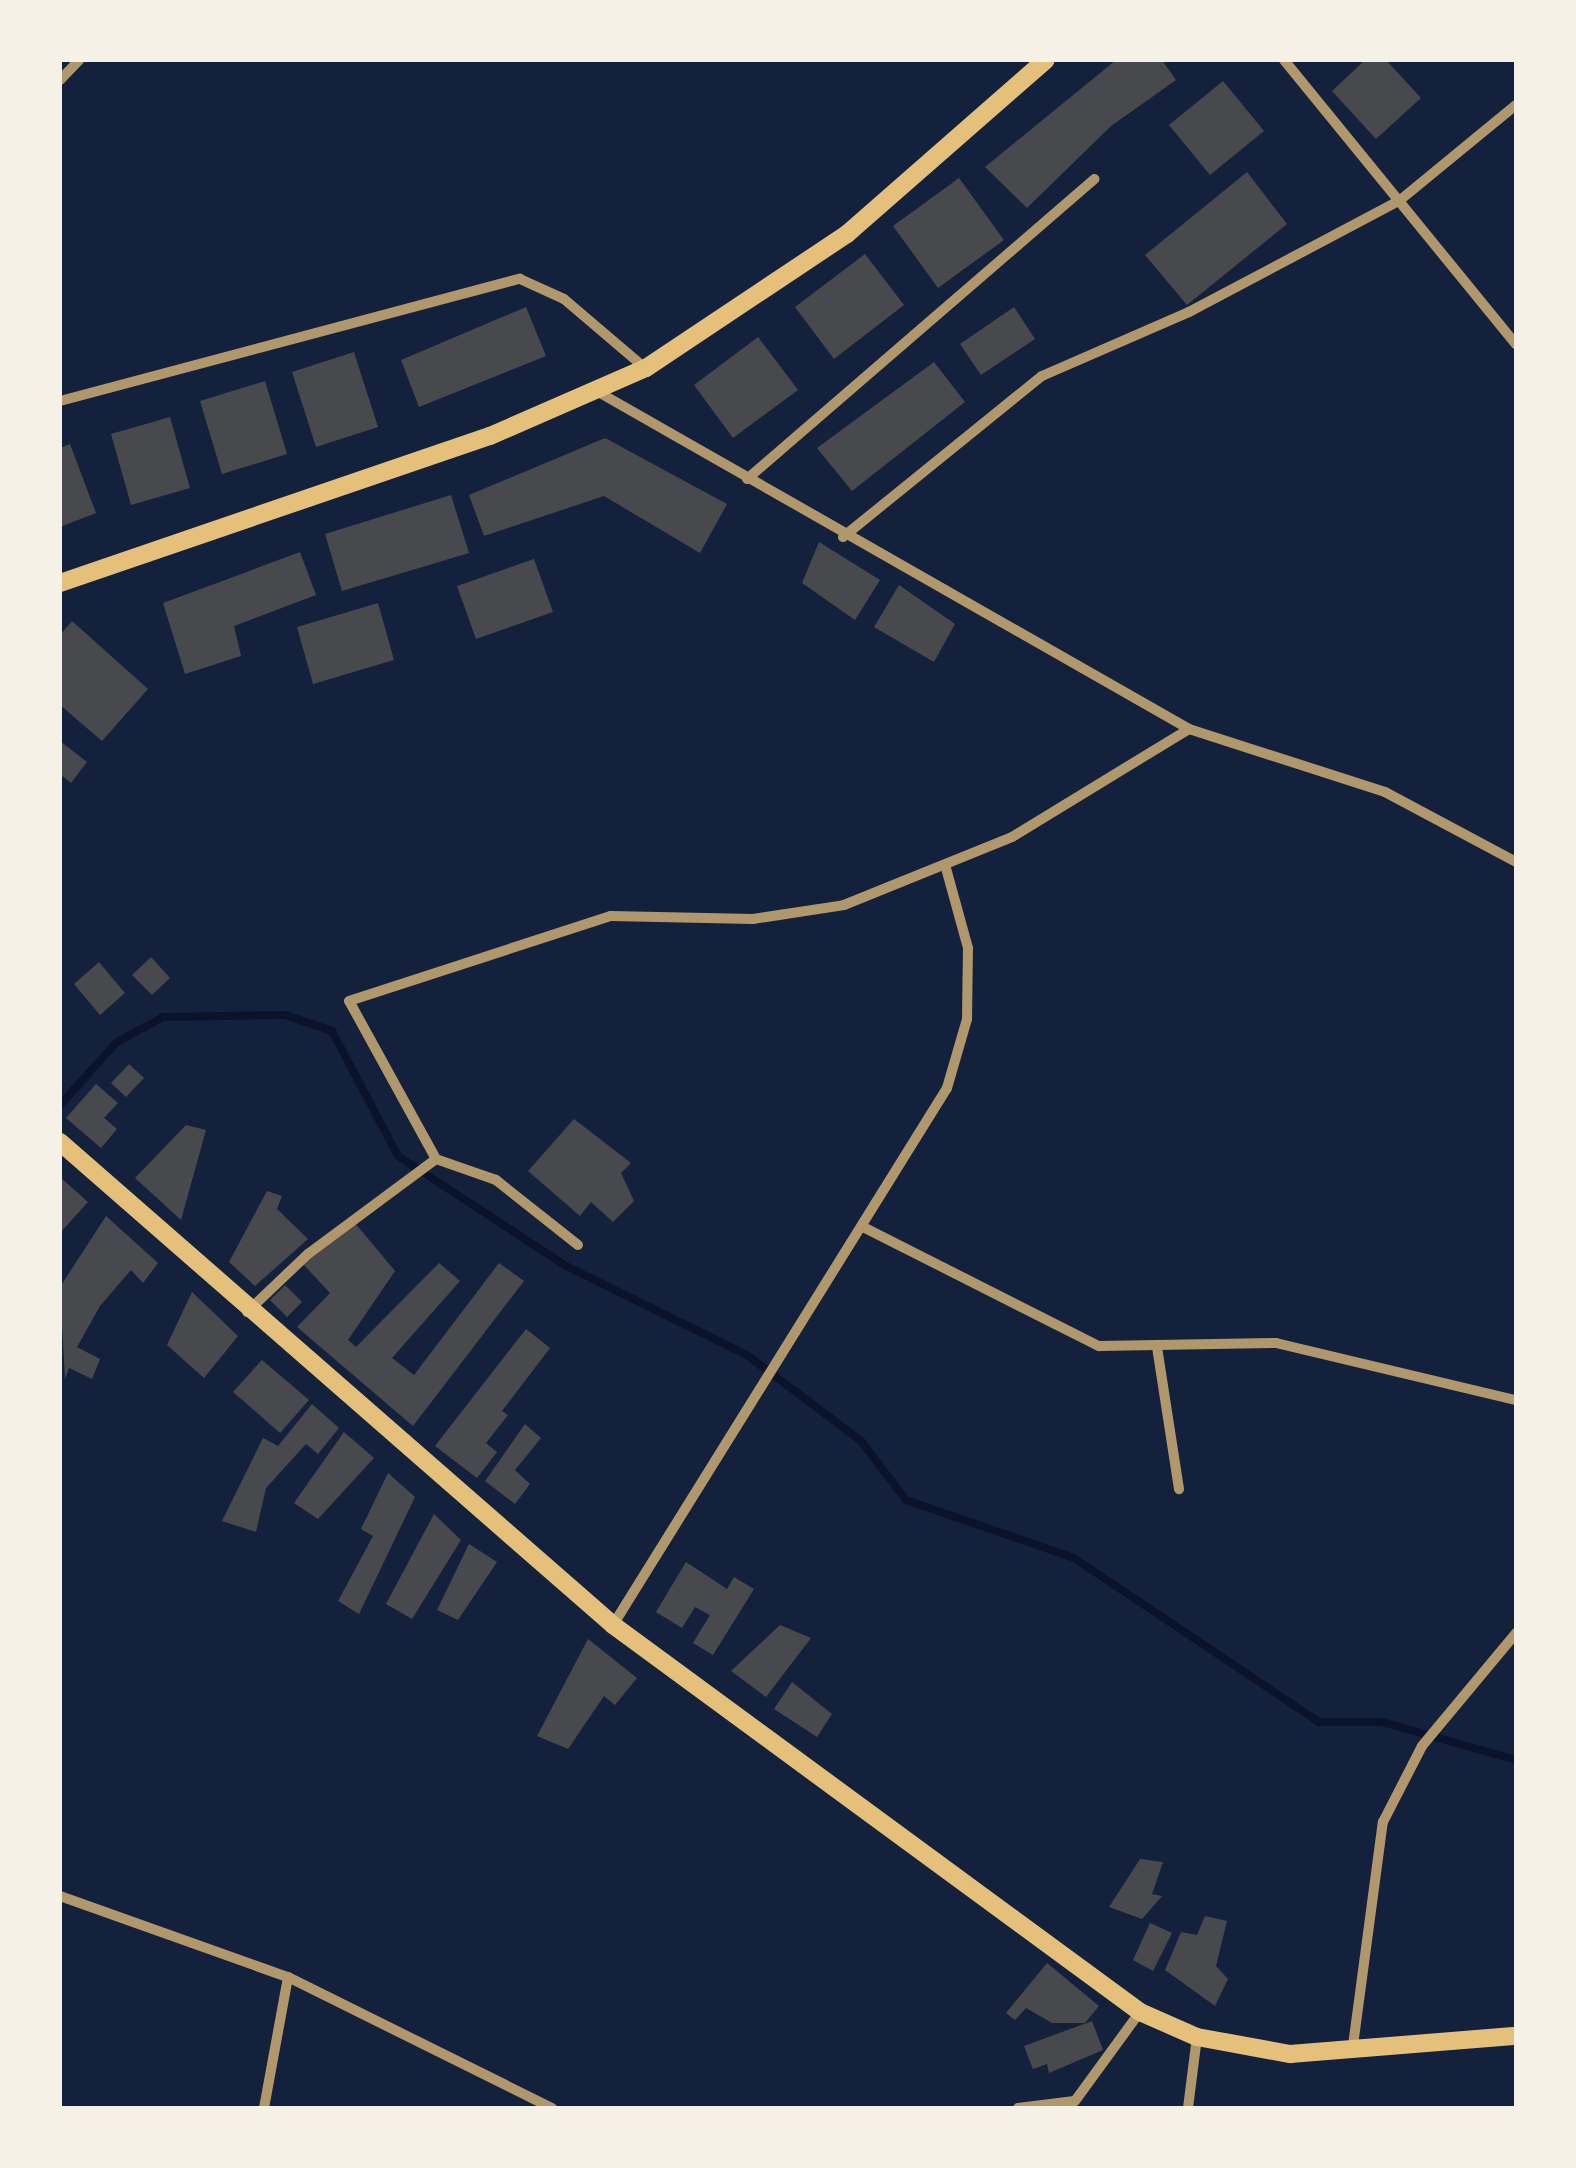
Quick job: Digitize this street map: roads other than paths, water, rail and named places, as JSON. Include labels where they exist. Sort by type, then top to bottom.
[{"type":"main road","points":[[60,584],[600,392],[646,368],[847,234],[1046,60]]},
{"type":"main road","points":[[60,1142],[247,1312],[612,1626],[1140,2012],[1197,2037],[1352,2054],[1516,2036]]},
{"type":"street","points":[[60,80],[79,60]]},
{"type":"street","points":[[1284,60],[1516,344]]},
{"type":"street","points":[[844,537],[1042,376],[1189,312],[1399,202],[1516,104]]},
{"type":"street","points":[[747,479],[1094,179]]},
{"type":"street","points":[[60,401],[520,279],[564,300],[646,368]]},
{"type":"street","points":[[600,392],[844,537],[1189,729],[1385,792],[1516,862]]},
{"type":"street","points":[[578,1245],[496,1180],[436,1159],[348,1014],[361,992],[610,916],[771,916],[844,905],[946,868],[1189,729]]},
{"type":"street","points":[[612,1626],[761,1398],[865,1228],[959,1059],[968,948],[946,868]]},
{"type":"street","points":[[247,1312],[394,1187],[436,1159]]},
{"type":"street","points":[[865,1228],[1070,1335],[1157,1347],[1276,1343],[1516,1400]]},
{"type":"street","points":[[1157,1347],[1178,1489]]},
{"type":"street","points":[[1352,2054],[1383,1822],[1422,1746],[1516,1633]]},
{"type":"street","points":[[60,1896],[288,1977],[552,2108]]},
{"type":"street","points":[[264,2108],[288,1977]]},
{"type":"street","points":[[1018,2108],[1075,2104],[1140,2012]]},
{"type":"street","points":[[1188,2108],[1197,2037]]},
{"type":"waterway","points":[[60,1105],[117,1042],[163,1017],[285,1015],[332,1031],[398,1156],[566,1266],[747,1355],[861,1441],[906,1500],[1074,1558],[1319,1722],[1382,1722],[1516,1760]]}]
